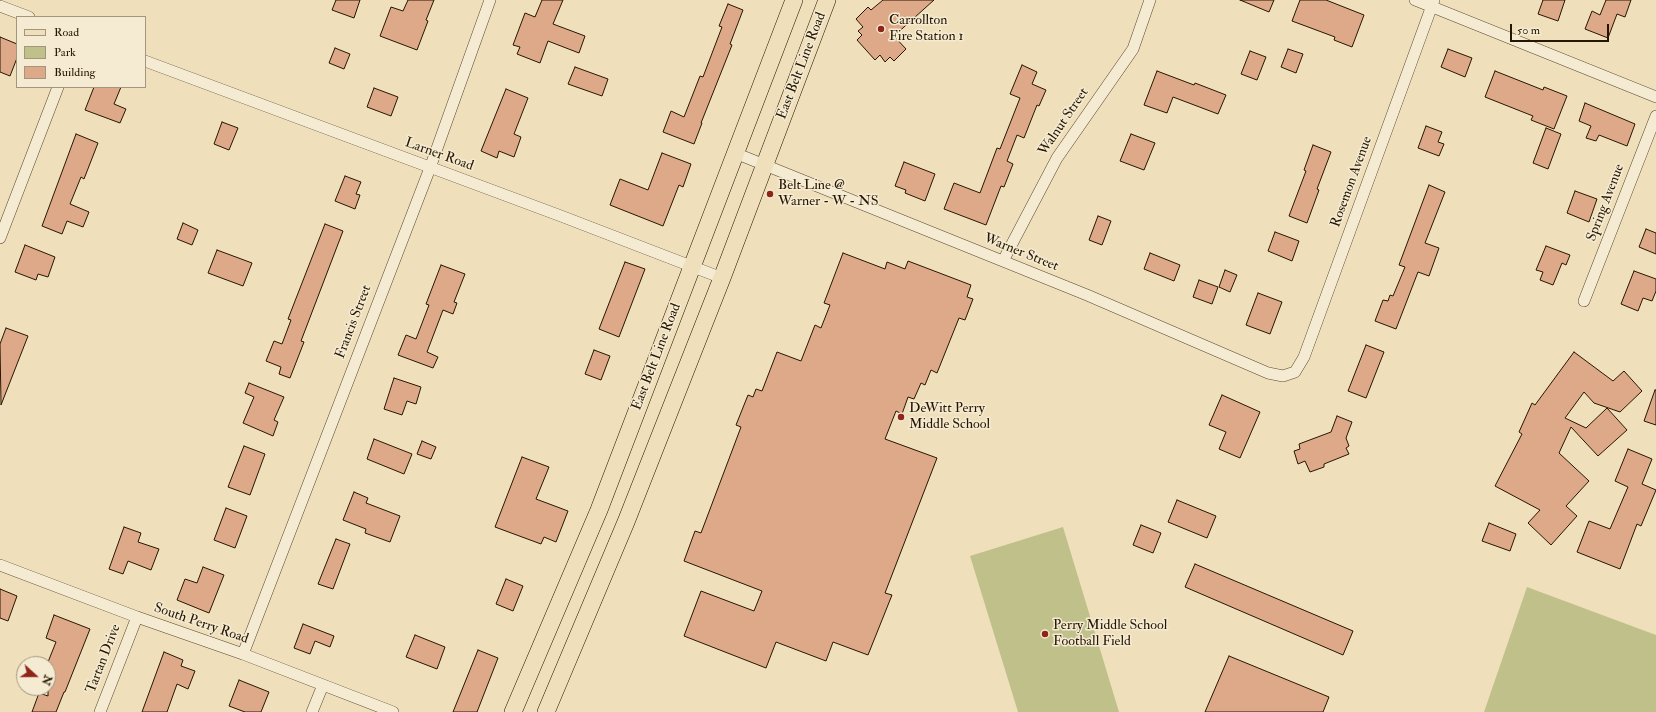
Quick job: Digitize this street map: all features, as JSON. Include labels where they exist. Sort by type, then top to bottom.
[{"type":"main road","name":"East Belt Line Road","points":[[513,712],[599,510],[794,0]]},
{"type":"main road","name":"East Belt Line Road","points":[[546,712],[626,522],[722,278],[827,0]]},
{"type":"street","name":"Francis Street","points":[[243,654],[430,168],[490,0]]},
{"type":"street","name":"Walnut Street","points":[[1003,262],[1057,158],[1133,49],[1150,0]]},
{"type":"street","points":[[1415,0],[1433,3],[1656,97]]},
{"type":"street","name":"Rosemon Avenue","points":[[1295,372],[1304,357],[1433,3]]},
{"type":"street","points":[[0,6],[26,16]]},
{"type":"street","name":"Larner Road","points":[[146,61],[561,216],[722,278]]},
{"type":"street","points":[[0,238],[58,88]]},
{"type":"street","name":"Spring Avenue","points":[[1584,301],[1656,116]]},
{"type":"street","name":"Warner Street","points":[[735,153],[1087,295],[1268,372],[1283,376],[1295,372]]},
{"type":"street","name":"South Perry Road","points":[[0,565],[137,617],[243,654],[393,712]]},
{"type":"street","name":"Tartan Drive","points":[[100,712],[137,617]]},
{"type":"street","points":[[312,712],[323,685]]},
{"type":"green space","name":"Perry Middle School Football Field","points":[[1063,527],[1119,712],[1018,712],[970,556]]},
{"type":"green space","points":[[1527,587],[1656,635],[1656,712],[1484,712]]},
{"type":"building","points":[[336,0],[360,0],[354,18],[332,10]]},
{"type":"building","points":[[408,0],[434,0],[417,50],[380,36],[391,7],[403,11]]},
{"type":"building","points":[[542,0],[563,0],[553,24],[585,36],[579,53],[548,41],[540,63],[517,54],[520,47],[513,45],[525,13],[535,17]]},
{"type":"building","name":"Carrollton Fire Station 1","points":[[883,0],[934,0],[894,36],[906,49],[894,61],[890,57],[885,62],[880,55],[875,60],[857,40],[862,35],[858,31],[863,27],[856,19],[868,7],[871,10]]},
{"type":"building","points":[[1240,0],[1274,0],[1269,12]]},
{"type":"building","points":[[1300,0],[1326,0],[1364,15],[1352,47],[1334,40],[1335,37],[1292,21]]},
{"type":"building","points":[[1543,0],[1565,0],[1558,21],[1538,14]]},
{"type":"building","points":[[1606,0],[1631,0],[1625,17],[1617,14],[1608,38],[1585,29],[1592,11],[1600,15]]},
{"type":"building","points":[[728,4],[743,10],[730,44],[732,45],[694,144],[663,132],[671,111],[684,117],[700,76],[703,77],[722,27],[719,26]]},
{"type":"building","points":[[0,37],[16,44],[16,61],[10,76],[0,72]]},
{"type":"building","points":[[335,48],[350,54],[344,69],[329,63]]},
{"type":"building","points":[[1288,49],[1303,54],[1296,73],[1281,67]]},
{"type":"building","points":[[1448,49],[1472,58],[1465,77],[1441,67]]},
{"type":"building","points":[[1250,51],[1266,57],[1257,80],[1241,74]]},
{"type":"building","points":[[1022,65],[1037,72],[1032,84],[1046,90],[1039,106],[1037,105],[1024,138],[1017,135],[1007,161],[1013,164],[1004,187],[1001,186],[986,225],[944,209],[954,183],[980,193],[997,148],[1000,149],[1020,98],[1010,94]]},
{"type":"building","points":[[575,67],[608,79],[602,96],[568,84]]},
{"type":"building","points":[[1157,71],[1226,95],[1218,114],[1173,97],[1167,113],[1144,105]]},
{"type":"building","points":[[1495,71],[1543,90],[1544,87],[1567,96],[1554,129],[1531,120],[1533,116],[1485,97]]},
{"type":"building","points":[[94,88],[121,88],[114,104],[126,109],[120,123],[85,110]]},
{"type":"building","points":[[374,88],[398,97],[391,116],[367,107]]},
{"type":"building","points":[[506,89],[528,98],[514,134],[521,137],[514,157],[499,151],[497,158],[481,151]]},
{"type":"building","points":[[1585,103],[1635,124],[1627,146],[1599,135],[1596,141],[1586,138],[1591,126],[1579,121]]},
{"type":"building","points":[[222,122],[238,128],[229,150],[214,144]]},
{"type":"building","points":[[1426,126],[1442,132],[1438,142],[1444,144],[1439,156],[1418,148]]},
{"type":"building","points":[[1546,128],[1561,134],[1548,169],[1533,163]]},
{"type":"building","points":[[76,134],[98,143],[84,179],[81,177],[70,204],[89,212],[83,227],[67,221],[62,234],[42,226]]},
{"type":"building","points":[[1131,134],[1155,143],[1144,170],[1120,161]]},
{"type":"building","points":[[1313,145],[1331,152],[1317,189],[1319,190],[1307,223],[1289,216],[1306,171],[1304,170]]},
{"type":"building","points":[[662,153],[691,164],[683,187],[679,185],[663,226],[610,205],[620,179],[648,190]]},
{"type":"building","points":[[904,162],[935,174],[925,201],[905,193],[906,190],[895,186]]},
{"type":"building","points":[[345,176],[361,182],[356,194],[360,195],[355,209],[335,201]]},
{"type":"building","points":[[1429,185],[1445,192],[1425,243],[1439,248],[1429,276],[1418,272],[1396,329],[1375,321],[1383,300],[1388,301],[1390,295],[1393,296],[1405,267],[1399,265]]},
{"type":"building","points":[[1575,191],[1597,199],[1589,222],[1567,213]]},
{"type":"building","points":[[1098,216],[1111,221],[1102,245],[1089,240]]},
{"type":"building","points":[[183,223],[198,230],[192,245],[177,239]]},
{"type":"building","points":[[325,224],[343,231],[301,341],[304,342],[290,378],[279,374],[281,367],[266,361],[274,341],[282,344],[291,320],[288,319]]},
{"type":"building","points":[[1646,229],[1656,233],[1656,254],[1639,247]]},
{"type":"building","points":[[1275,232],[1299,241],[1292,261],[1268,251]]},
{"type":"building","points":[[25,245],[55,257],[48,277],[38,274],[36,280],[15,272]]},
{"type":"building","points":[[1546,246],[1570,255],[1566,265],[1562,263],[1553,285],[1540,280],[1543,272],[1536,270]]},
{"type":"building","points":[[217,250],[252,263],[243,286],[208,273]]},
{"type":"building","points":[[843,253],[885,269],[887,262],[905,269],[908,261],[971,285],[967,297],[973,299],[965,320],[959,318],[937,373],[931,370],[925,385],[921,383],[914,399],[908,397],[902,414],[896,411],[885,439],[937,458],[885,593],[892,595],[868,655],[833,642],[826,661],[776,642],[766,668],[684,636],[701,591],[754,611],[762,591],[684,561],[695,531],[701,533],[741,427],[736,425],[748,395],[753,397],[756,389],[762,391],[777,352],[801,361],[815,325],[821,328],[830,305],[824,303]]},
{"type":"building","points":[[1150,253],[1180,265],[1174,281],[1144,269]]},
{"type":"building","points":[[625,262],[645,269],[619,337],[599,329]]},
{"type":"building","points":[[441,265],[465,274],[454,302],[457,303],[453,314],[443,310],[427,352],[438,357],[433,368],[398,355],[406,335],[416,339],[429,305],[426,304]]},
{"type":"building","points":[[1225,270],[1237,275],[1230,292],[1219,287]]},
{"type":"building","points":[[1634,271],[1656,279],[1656,291],[1652,301],[1643,298],[1638,311],[1621,304]]},
{"type":"building","points":[[1199,280],[1218,287],[1212,304],[1193,297]]},
{"type":"building","points":[[1258,293],[1282,302],[1270,334],[1246,325]]},
{"type":"building","points":[[6,328],[28,336],[1,405],[0,344]]},
{"type":"building","points":[[1366,345],[1384,352],[1366,398],[1348,391]]},
{"type":"building","points":[[594,350],[610,356],[601,380],[585,374]]},
{"type":"building","points":[[1574,352],[1613,381],[1624,371],[1642,391],[1620,412],[1594,403],[1584,392],[1565,418],[1586,428],[1607,408],[1627,430],[1598,456],[1571,427],[1559,453],[1589,481],[1566,506],[1577,516],[1551,545],[1528,523],[1540,510],[1495,486],[1522,434],[1519,432],[1532,403],[1535,405]]},
{"type":"building","points":[[394,378],[421,387],[416,404],[407,401],[402,415],[384,409]]},
{"type":"building","points":[[249,383],[284,397],[274,420],[278,422],[273,436],[243,423],[254,397],[245,393]]},
{"type":"building","points":[[1656,390],[1656,425],[1644,421]]},
{"type":"building","points":[[1222,395],[1260,412],[1240,458],[1219,449],[1226,432],[1209,425]]},
{"type":"building","points":[[1337,416],[1352,422],[1346,438],[1349,446],[1346,448],[1349,454],[1324,464],[1324,467],[1310,472],[1305,461],[1298,464],[1294,451],[1300,449],[1299,444],[1331,432]]},
{"type":"building","points":[[374,439],[412,454],[404,474],[367,459]]},
{"type":"building","points":[[422,441],[436,447],[431,459],[417,454]]},
{"type":"building","points":[[244,446],[265,454],[250,495],[228,487]]},
{"type":"building","points":[[1628,449],[1652,459],[1642,484],[1656,490],[1641,526],[1637,524],[1620,569],[1577,552],[1589,521],[1610,529],[1628,487],[1615,481]]},
{"type":"building","points":[[522,457],[549,467],[536,499],[568,511],[556,542],[544,537],[541,544],[495,527]]},
{"type":"building","points":[[354,492],[368,498],[366,503],[400,516],[390,542],[365,533],[366,529],[343,520]]},
{"type":"building","points":[[1177,500],[1216,516],[1207,538],[1168,522]]},
{"type":"building","points":[[226,508],[247,516],[235,548],[214,540]]},
{"type":"building","points":[[1489,523],[1516,534],[1510,551],[1482,541]]},
{"type":"building","points":[[1141,525],[1161,533],[1153,553],[1133,545]]},
{"type":"building","points":[[124,527],[141,533],[138,542],[159,549],[151,570],[128,561],[123,574],[109,569]]},
{"type":"building","points":[[336,539],[350,544],[333,589],[318,584]]},
{"type":"building","points":[[1195,564],[1353,631],[1343,655],[1185,587]]},
{"type":"building","points":[[203,567],[224,575],[209,613],[177,600],[185,579],[197,583]]},
{"type":"building","points":[[506,579],[523,586],[513,611],[496,604]]},
{"type":"building","points":[[0,589],[17,596],[8,621],[0,618]]},
{"type":"building","points":[[54,615],[90,629],[56,712],[32,712],[38,696],[56,696],[56,656],[50,656],[56,642],[46,638]]},
{"type":"building","points":[[303,624],[334,636],[330,647],[315,641],[310,654],[294,648]]},
{"type":"building","points":[[415,635],[445,647],[437,669],[406,657]]},
{"type":"building","points":[[478,650],[498,658],[477,712],[453,712]]},
{"type":"building","points":[[164,652],[183,660],[181,666],[195,671],[188,689],[177,684],[167,712],[142,712]]},
{"type":"building","points":[[1229,656],[1329,697],[1323,712],[1205,712]]},
{"type":"building","points":[[239,680],[269,692],[261,712],[245,712],[229,706]]},
{"type":"place","name":"Carrollton Fire Station 1","points":[[881,29]]},
{"type":"place","name":"Belt Line @ Warner - W - NS","points":[[770,194]]},
{"type":"place","name":"DeWitt Perry Middle School","points":[[901,417]]},
{"type":"place","name":"Perry Middle School Football Field","points":[[1045,634]]}]
